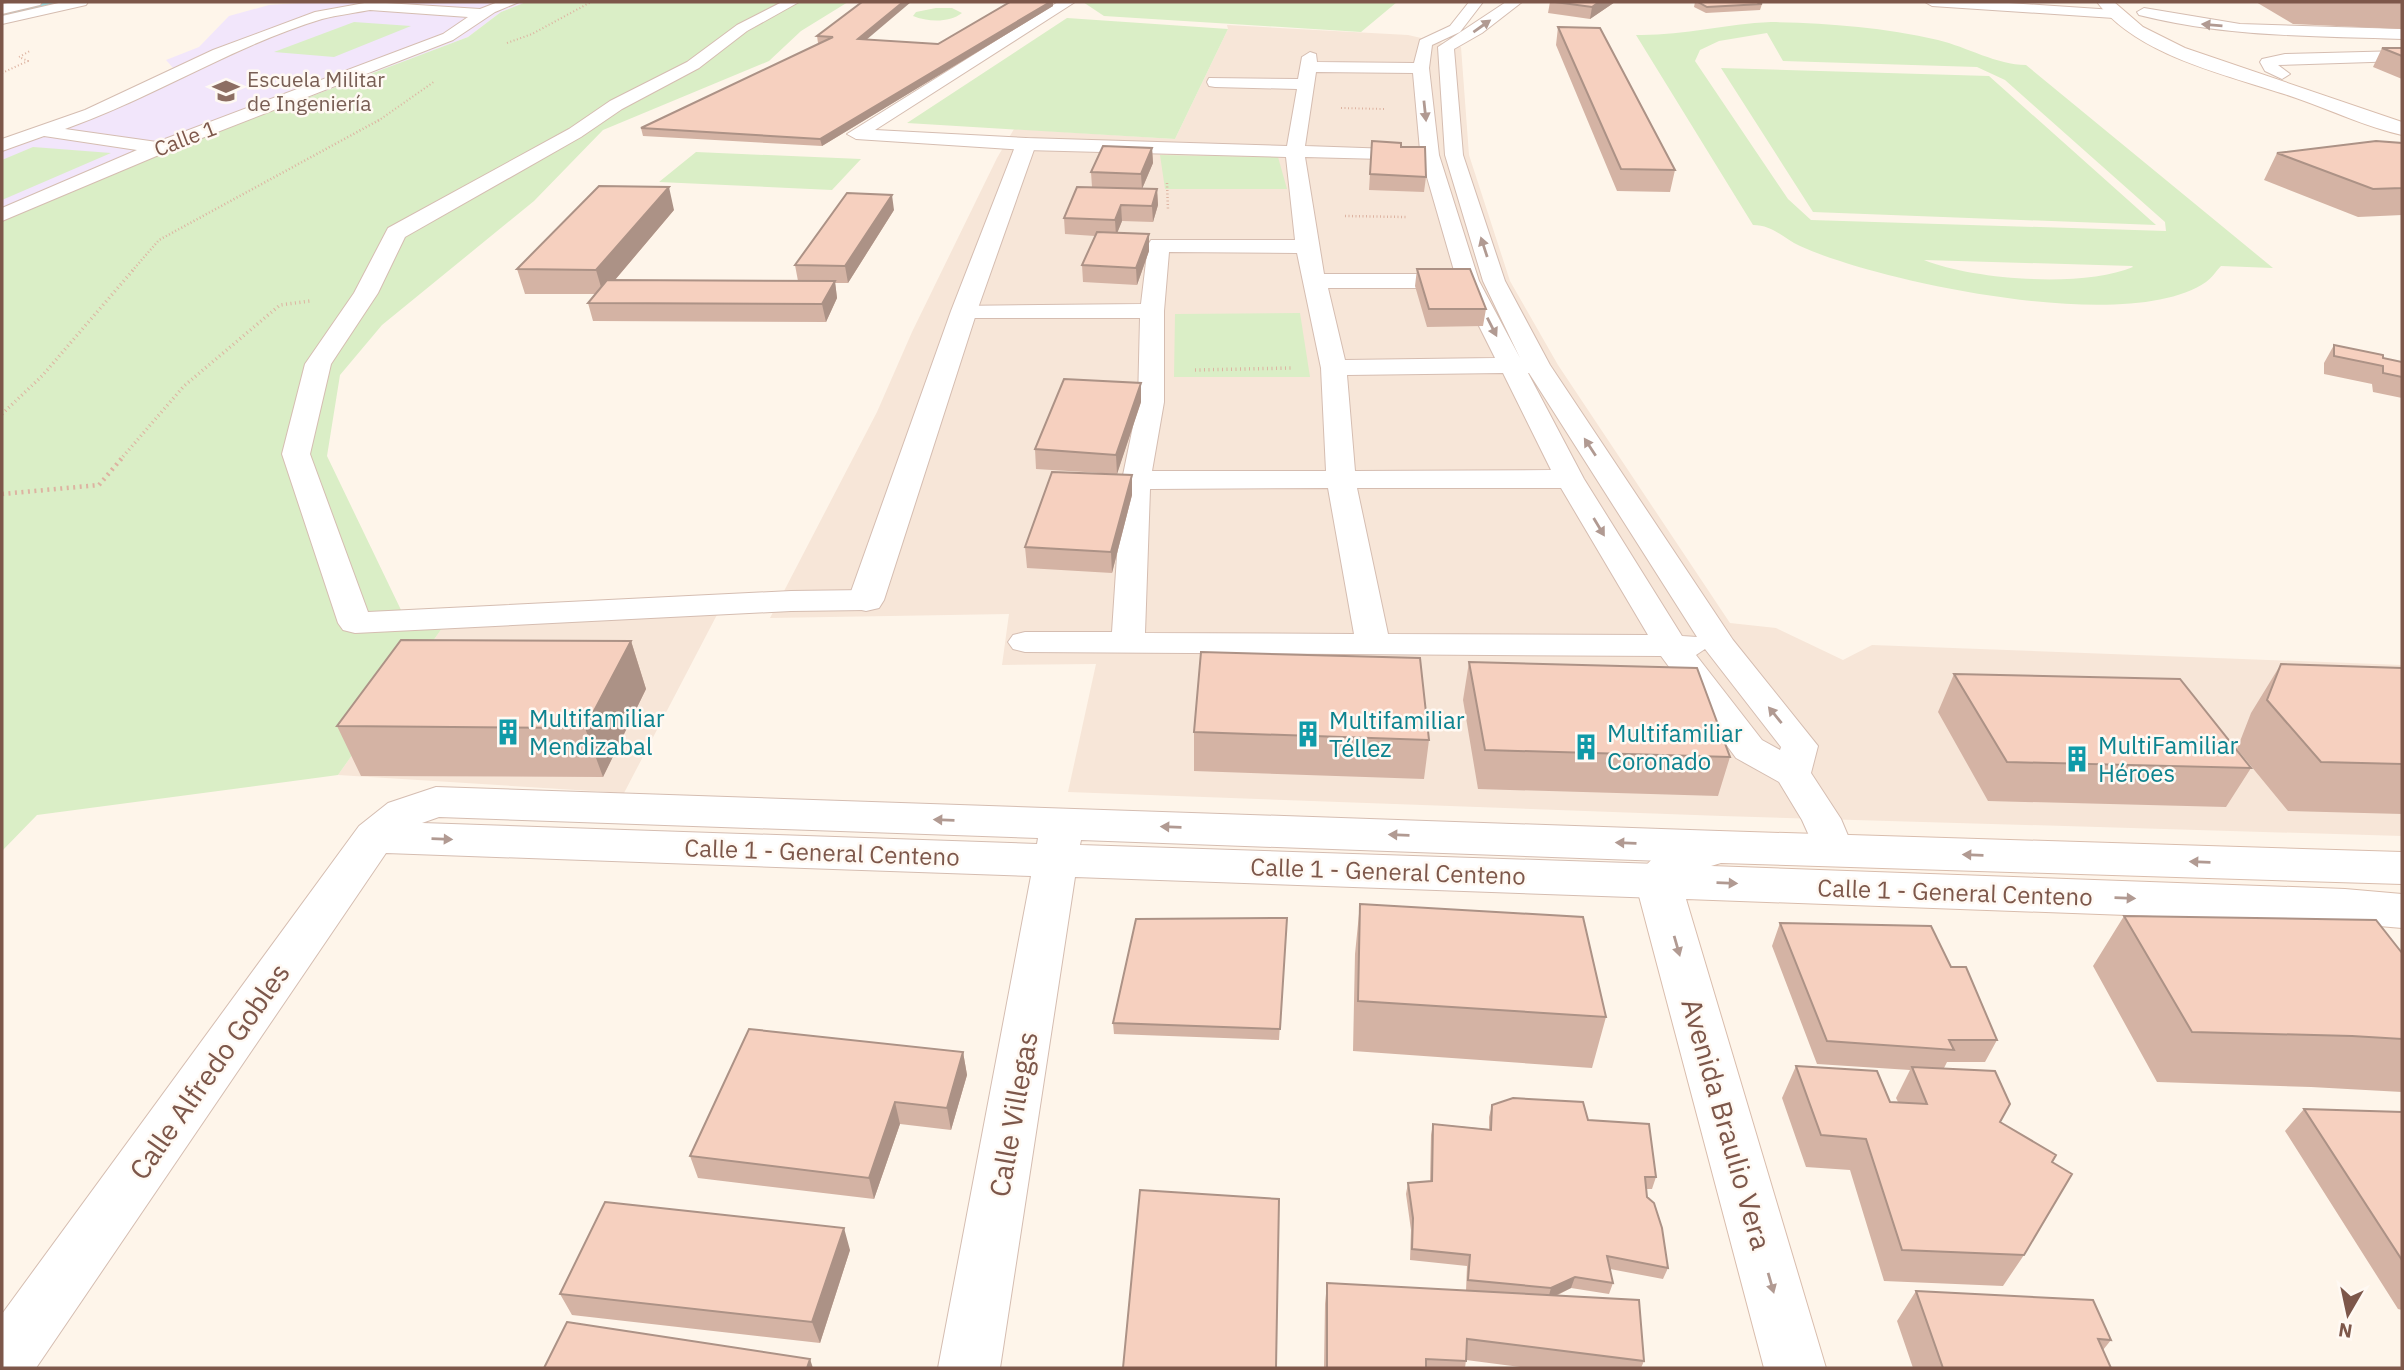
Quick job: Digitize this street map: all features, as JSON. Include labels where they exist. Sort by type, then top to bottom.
[{"type":"street","points":[[2,9],[34,2]]},
{"type":"street","points":[[2113,6],[2152,38],[2402,129]]},
{"type":"street","points":[[2140,7],[2167,27],[2211,48],[2402,115]]},
{"type":"street","points":[[866,600],[964,311],[1026,144]]},
{"type":"street","name":"Calle 1 - General Centeno","points":[[436,802],[735,831]]},
{"type":"street","name":"Calle Alfredo Gobles","points":[[2,1365],[374,836],[403,814],[436,802]]},
{"type":"street","name":"Calle 1 - General Centeno","points":[[374,836],[735,831],[1288,850],[1719,847],[2402,868]]},
{"type":"street","name":"Calle Villegas","points":[[969,1368],[1059,842]]},
{"type":"street","points":[[1658,881],[1677,861],[1719,847]]},
{"type":"street","name":"Calle 1 - General Centeno","points":[[1288,850],[1658,881],[2345,906],[2402,911]]},
{"type":"street","points":[[2269,864],[2308,880],[2345,906],[2402,935]]},
{"type":"street","name":"Avenida Braulio Vera","points":[[1658,881],[1795,1368]]},
{"type":"lane","points":[[2,20],[81,2]]},
{"type":"lane","name":"Calle 1","points":[[2,215],[159,148],[448,37],[490,9],[512,2]]},
{"type":"lane","points":[[792,2],[742,28],[693,65],[616,105],[575,133],[396,233],[366,293],[318,364],[296,454],[355,623],[791,601],[866,600]]},
{"type":"lane","points":[[1068,2],[856,134],[1165,149],[1442,155]]},
{"type":"lane","points":[[1476,2],[1455,29],[1424,43],[1421,68],[1424,110],[1442,155],[1481,281]]},
{"type":"lane","points":[[1515,2],[1477,30],[1446,47],[1442,155],[1449,218],[1524,365],[1570,479],[1671,646],[1749,749],[1792,773],[1821,819],[1834,850]]},
{"type":"lane","points":[[1932,2],[2113,6],[2183,44]]},
{"type":"lane","name":"Calle 1","points":[[2,145],[91,114],[219,53],[340,9],[370,6],[485,14]]},
{"type":"lane","points":[[2140,7],[2184,22],[2402,34]]},
{"type":"lane","points":[[2239,10],[2255,19],[2273,23],[2378,33]]},
{"type":"lane","points":[[2282,74],[2271,68],[2268,62],[2402,54]]},
{"type":"lane","points":[[2293,55],[2402,54]]},
{"type":"lane","points":[[1215,82],[1307,78],[1421,68]]},
{"type":"lane","points":[[1307,78],[1295,153],[1307,247],[1334,368],[1341,481],[1373,645]]},
{"type":"lane","points":[[41,131],[159,148]]},
{"type":"lane","points":[[1128,643],[1136,480],[1152,401],[1152,311],[1159,246],[1307,247]]},
{"type":"lane","points":[[1314,281],[1481,281]]},
{"type":"lane","points":[[964,311],[1152,311]]},
{"type":"lane","points":[[1334,368],[1524,365]]},
{"type":"lane","points":[[1524,365],[1720,647],[1800,746],[1792,773]]},
{"type":"lane","points":[[1136,480],[1570,479]]},
{"type":"lane","points":[[1025,642],[1720,647]]},
{"type":"path","points":[[499,47],[532,34],[591,2]]},
{"type":"path","points":[[1307,78],[1424,110]]},
{"type":"path","points":[[2,414],[42,376],[159,240],[392,113],[439,79]]},
{"type":"path","points":[[1159,246],[1169,232],[1165,149]]},
{"type":"path","points":[[1303,216],[1449,218]]},
{"type":"path","points":[[2,495],[99,485],[184,386],[280,305],[366,293]]},
{"type":"path","points":[[1152,370],[1334,368]]},
{"type":"shaded area","name":"Escuela Militar de Ingeniería","points":[[314,2],[526,2],[501,12],[468,37],[164,152],[2,221],[2,140],[82,113],[174,69],[166,60],[199,47],[229,16],[269,5]]},
{"type":"shaded area","points":[[1227,25],[1408,35],[1461,47],[1469,155],[1510,281],[1558,365],[1730,623],[1776,628],[1843,660],[1872,645],[2402,665],[2402,836],[1722,816],[1068,792],[1096,664],[1002,665],[1009,614],[770,618],[877,412],[912,332],[997,158],[1014,129],[1175,139],[1228,29]]},
{"type":"shaded area","points":[[720,609],[624,793],[338,775],[445,624]]},
{"type":"green space","points":[[526,2],[848,2],[801,31],[769,61],[603,130],[534,201],[382,325],[340,375],[327,456],[401,610],[445,624],[338,775],[37,815],[2,851],[2,221],[164,152],[468,37],[501,12]]},
{"type":"green space","points":[[1083,2],[1397,2],[1361,32],[1104,16]]},
{"type":"green space","points":[[952,8],[962,13],[951,19],[938,20],[913,16],[916,12]]},
{"type":"green space","points":[[1067,18],[1228,29],[1175,139],[907,123]]},
{"type":"green space","points":[[354,22],[411,26],[334,57],[274,52]]},
{"type":"green space","points":[[1754,23],[1813,23],[1897,32],[1949,43],[2004,62],[2026,65],[2273,268],[2221,266],[2206,282],[2173,297],[2130,304],[2026,300],[1972,293],[1876,272],[1815,252],[1772,230],[1753,225],[1636,35],[1670,34]],"holes":[[[1767,33],[1783,61],[1977,67],[2005,80],[2165,222],[2166,231],[1811,220],[1788,199],[1695,61],[1700,50],[1719,41]],[[1924,260],[2132,266],[2133,267],[2086,278],[2028,279],[1971,272]]]},
{"type":"green space","points":[[1721,68],[1989,76],[2156,225],[1813,212]]},
{"type":"green space","points":[[33,147],[111,153],[2,200],[2,160]]},
{"type":"green space","points":[[696,152],[861,159],[832,190],[659,182]]},
{"type":"green space","points":[[1160,155],[1278,157],[1287,189],[1165,189]]},
{"type":"green space","points":[[1300,313],[1310,377],[1174,377],[1175,314]]},
{"type":"building","points":[[862,2],[903,2],[858,39],[938,44],[1010,2],[1050,2],[820,139],[641,128],[833,37],[817,36]]},
{"type":"building","points":[[1555,2],[1599,2],[1592,7]]},
{"type":"building","points":[[1698,2],[1757,2],[1762,4],[1707,7]]},
{"type":"building","points":[[1558,27],[1600,28],[1675,170],[1621,169]]},
{"type":"building","points":[[2382,48],[2402,48],[2402,56]]},
{"type":"building","points":[[1372,141],[1401,143],[1401,147],[1425,147],[1426,177],[1370,174]]},
{"type":"building","points":[[2376,141],[2402,143],[2402,188],[2373,189],[2277,153]]},
{"type":"building","points":[[1103,146],[1152,148],[1141,174],[1091,172]]},
{"type":"building","points":[[599,186],[669,187],[596,270],[517,269]]},
{"type":"building","points":[[1077,187],[1157,189],[1152,206],[1121,205],[1115,220],[1064,218]]},
{"type":"building","points":[[847,193],[892,195],[845,266],[795,265]]},
{"type":"building","points":[[1097,232],[1149,234],[1136,268],[1082,265]]},
{"type":"building","points":[[1417,269],[1470,269],[1486,309],[1429,309]]},
{"type":"building","points":[[607,280],[835,281],[822,304],[588,303]]},
{"type":"building","points":[[2334,345],[2383,355],[2383,358],[2402,362],[2402,377],[2383,373],[2383,366],[2334,356]]},
{"type":"building","points":[[1064,379],[1141,383],[1116,455],[1035,449]]},
{"type":"building","points":[[1052,472],[1132,475],[1111,552],[1025,547]]},
{"type":"building","points":[[401,640],[631,641],[585,728],[337,726]]},
{"type":"building","points":[[1201,652],[1420,658],[1429,740],[1194,732]]},
{"type":"building","points":[[1469,662],[1697,668],[1730,757],[1485,750]]},
{"type":"building","points":[[2281,664],[2402,668],[2402,764],[2321,762],[2267,700]]},
{"type":"building","points":[[1954,674],[2180,679],[2251,768],[2007,762]]},
{"type":"building","points":[[1360,904],[1583,917],[1606,1017],[1358,1001]]},
{"type":"building","points":[[2124,916],[2376,920],[2402,953],[2402,1039],[2192,1032]]},
{"type":"building","points":[[1287,918],[1280,1029],[1113,1023],[1136,919]]},
{"type":"building","points":[[1780,923],[1931,926],[1951,967],[1966,967],[1997,1040],[1949,1040],[1954,1050],[1827,1041]]},
{"type":"building","points":[[749,1029],[963,1052],[947,1108],[895,1102],[869,1178],[690,1156]]},
{"type":"building","points":[[1796,1066],[1877,1071],[1890,1102],[1927,1104],[1912,1067],[1995,1071],[2010,1104],[2000,1122],[2056,1155],[2052,1162],[2072,1174],[2024,1255],[1902,1250],[1866,1139],[1821,1135]]},
{"type":"building","points":[[1513,1098],[1583,1102],[1588,1120],[1649,1124],[1656,1177],[1645,1177],[1647,1197],[1654,1203],[1662,1228],[1668,1268],[1607,1256],[1613,1283],[1575,1277],[1551,1288],[1468,1280],[1470,1255],[1412,1249],[1413,1218],[1408,1183],[1432,1181],[1433,1124],[1491,1130],[1492,1105]]},
{"type":"building","points":[[2304,1109],[2402,1112],[2402,1260]]},
{"type":"building","points":[[1140,1190],[1279,1199],[1276,1368],[1123,1368]]},
{"type":"building","points":[[605,1202],[844,1228],[812,1322],[560,1294]]},
{"type":"building","points":[[1327,1283],[1639,1300],[1644,1361],[1467,1339],[1466,1361],[1426,1359],[1426,1368],[1327,1368]]},
{"type":"building","points":[[1916,1291],[2093,1300],[2111,1340],[2098,1339],[2111,1368],[1943,1368]]},
{"type":"building","points":[[567,1322],[810,1359],[807,1368],[544,1368]]},
{"type":"waterway","points":[[2,14],[56,2]]},
{"type":"place","name":"Escuela Militar de Ingeniería","points":[[226,91]]},
{"type":"place","name":"Multifamiliar Mendizabal","points":[[508,732]]},
{"type":"place","name":"Multifamiliar Téllez","points":[[1308,734]]},
{"type":"place","name":"Multifamiliar Coronado","points":[[1586,747]]},
{"type":"place","name":"MultiFamiliar Héroes","points":[[2077,759]]}]
